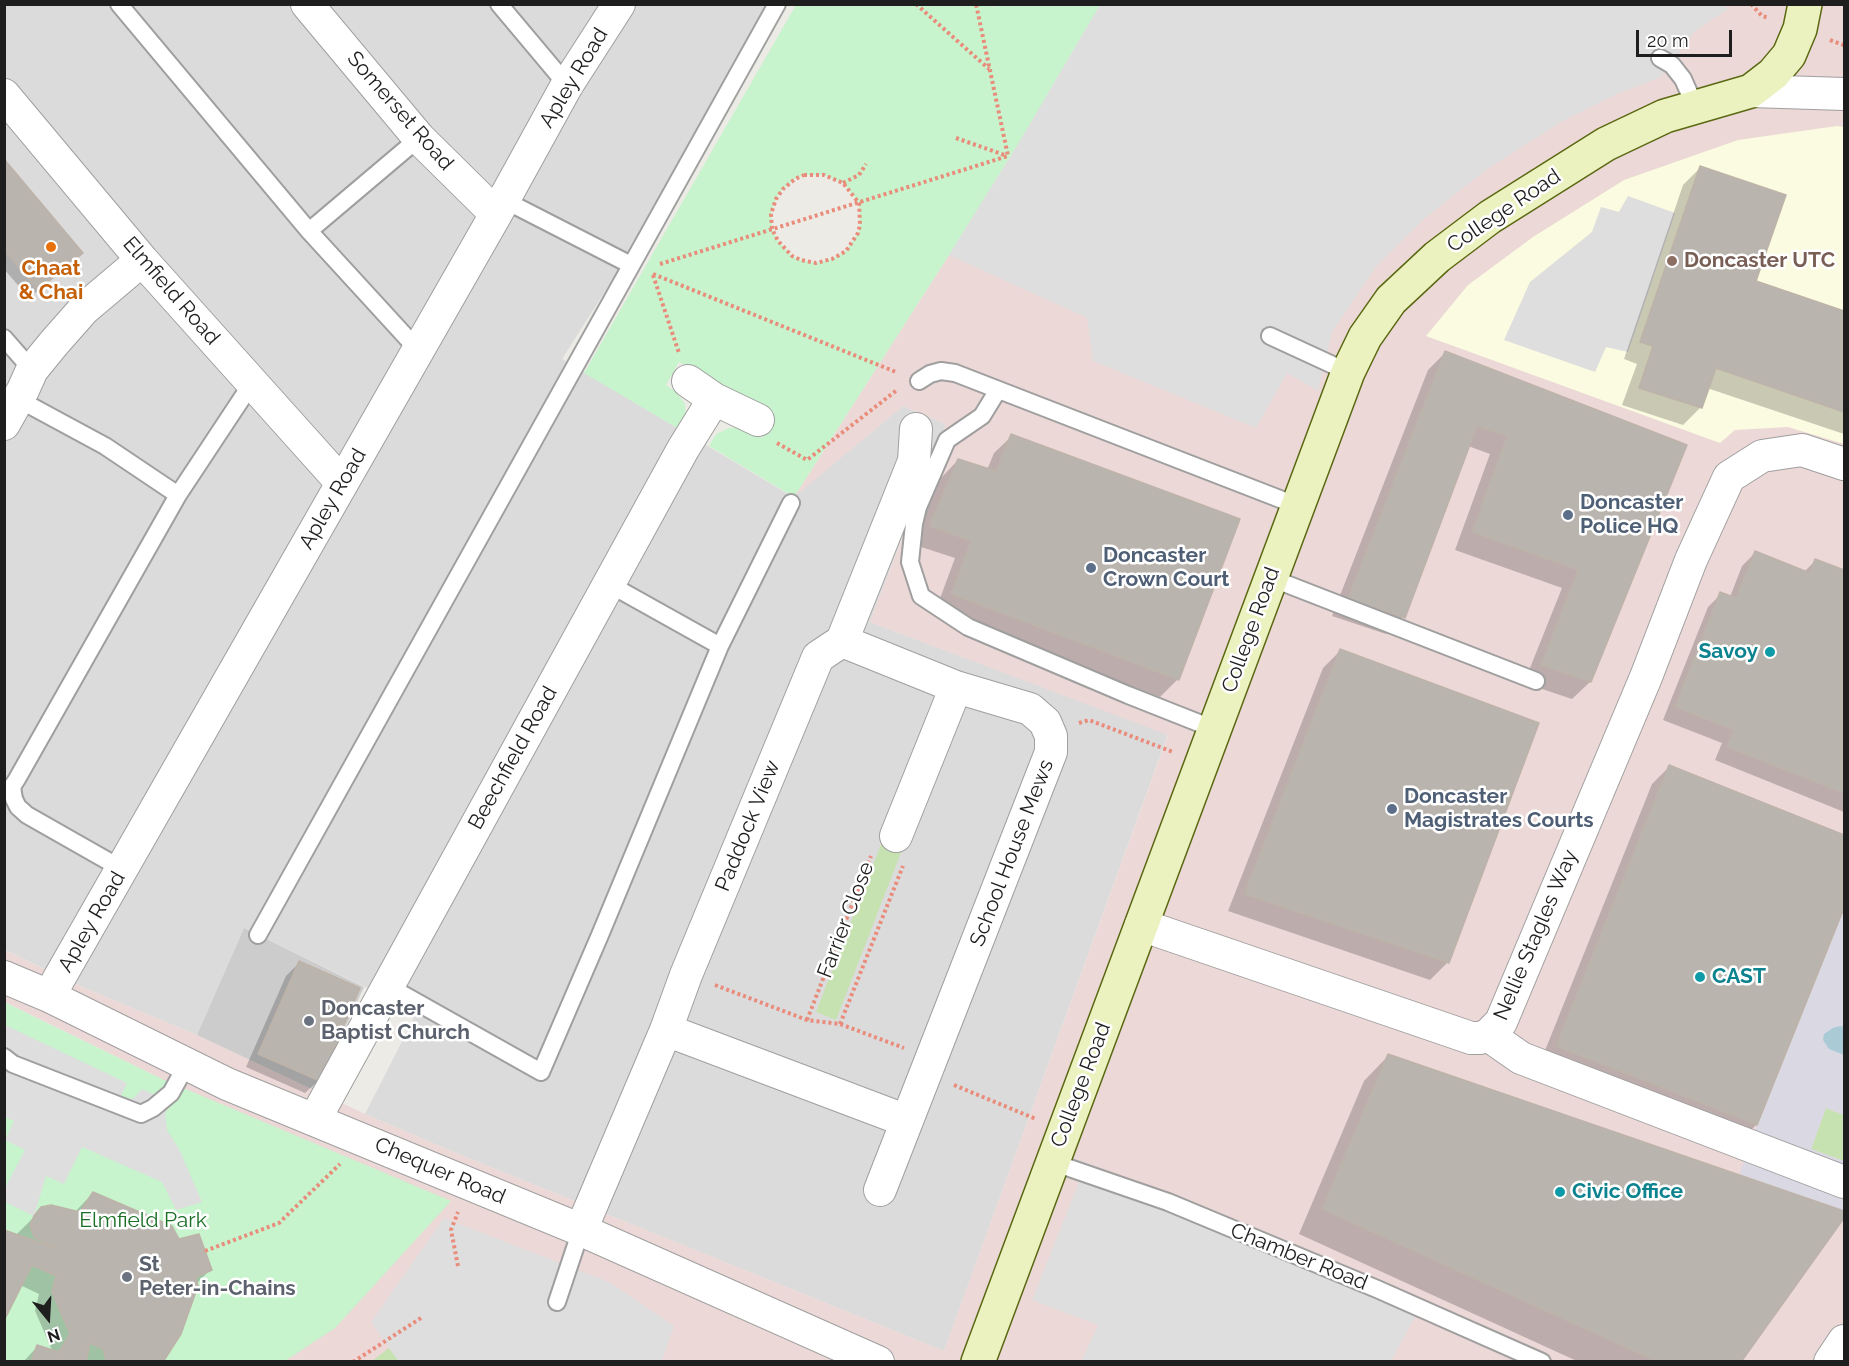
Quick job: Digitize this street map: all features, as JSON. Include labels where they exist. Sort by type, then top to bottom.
[{"type":"street","name":"Somerset Road","points":[[307,4],[419,138],[500,207]]},
{"type":"street","name":"Apley Road","points":[[50,996],[500,207],[567,85],[619,4]]},
{"type":"street","name":"College Road","points":[[1751,91],[1773,74],[1789,55],[1800,29],[1803,7]]},
{"type":"street","name":"College Road","points":[[978,1362],[1348,372],[1365,337],[1391,300],[1437,256],[1490,217],[1606,144],[1665,116],[1751,91],[1845,94]]},
{"type":"street","name":"Elmfield Road","points":[[4,95],[142,260],[342,483]]},
{"type":"street","points":[[11,411],[32,370],[84,309],[142,260]]},
{"type":"street","points":[[688,381],[714,399],[758,420]]},
{"type":"street","name":"Beechfield Road","points":[[315,1119],[683,449],[714,399]]},
{"type":"street","points":[[842,641],[914,461],[916,429]]},
{"type":"street","name":"Nellie Stagles Way","points":[[1141,925],[1471,1038],[1488,1035],[1501,1022],[1506,1011],[1646,677],[1691,560],[1729,477],[1762,456],[1802,450],[1845,464]]},
{"type":"street","name":"School House Mews","points":[[842,641],[956,687],[1030,709],[1045,722],[1052,736],[1051,752],[880,1191]]},
{"type":"street","name":"Paddock View","points":[[581,1230],[666,1030],[686,975],[818,657],[842,641]]},
{"type":"street","points":[[896,836],[956,687]]},
{"type":"street","name":"Chequer Road","points":[[4,977],[50,996],[227,1084],[581,1230],[878,1362]]},
{"type":"street","points":[[666,1030],[907,1121]]},
{"type":"street","points":[[1488,1035],[1521,1058],[1845,1182]]},
{"type":"street","points":[[1830,1362],[1845,1341]]},
{"type":"lane","points":[[119,4],[309,231],[418,350]]},
{"type":"lane","points":[[499,4],[567,85]]},
{"type":"lane","points":[[258,935],[637,268],[777,4]]},
{"type":"lane","points":[[1659,58],[1671,65],[1683,79],[1695,106]]},
{"type":"lane","points":[[309,231],[419,138]]},
{"type":"lane","points":[[500,207],[637,268]]},
{"type":"lane","points":[[1270,336],[1348,372]]},
{"type":"lane","points":[[4,338],[32,370]]},
{"type":"lane","points":[[919,381],[930,374],[941,371],[955,373],[1298,506]]},
{"type":"lane","points":[[122,869],[27,815],[18,807],[8,788],[178,495],[252,383]]},
{"type":"lane","points":[[998,390],[982,416],[947,440],[918,507],[910,562],[921,596],[968,627],[1214,729]]},
{"type":"lane","points":[[11,411],[105,446],[178,495]]},
{"type":"lane","points":[[388,986],[541,1072],[720,646],[791,503]]},
{"type":"lane","points":[[1271,578],[1536,681]]},
{"type":"lane","points":[[609,584],[720,646]]},
{"type":"lane","points":[[4,1057],[14,1064],[141,1114],[153,1108],[171,1093],[187,1064]]},
{"type":"lane","name":"Chamber Road","points":[[1052,1162],[1168,1202],[1377,1289],[1542,1362]]},
{"type":"lane","points":[[557,1302],[581,1230]]},
{"type":"path","points":[[916,4],[989,69]]},
{"type":"path","points":[[976,4],[1008,156]]},
{"type":"path","points":[[956,138],[1008,156]]},
{"type":"path","points":[[637,268],[1008,156]]},
{"type":"path","points":[[843,183],[858,175],[866,164]]},
{"type":"path","points":[[804,175],[824,175],[843,183],[859,202],[860,225],[846,251],[832,259],[816,263],[792,256],[778,241],[772,229],[771,214],[776,199],[783,189],[804,175]]},
{"type":"path","points":[[637,268],[919,381]]},
{"type":"path","points":[[653,274],[688,381]]},
{"type":"path","points":[[758,420],[771,440],[807,460],[900,387],[919,381]]},
{"type":"path","points":[[1049,731],[1089,720],[1202,763]]},
{"type":"path","name":"Farrier Close","points":[[807,1020],[879,836],[896,836],[910,848],[840,1024]]},
{"type":"path","points":[[686,975],[807,1020],[840,1024],[1064,1131]]},
{"type":"path","points":[[205,1251],[279,1223],[346,1159]]},
{"type":"path","points":[[458,1266],[451,1230],[470,1184]]},
{"type":"path","points":[[353,1362],[421,1318]]},
{"type":"shaded area","points":[[1722,4],[1728,9],[1695,31],[1661,77],[1617,94],[1561,122],[1486,170],[1425,218],[1378,264],[1332,332],[1318,391],[1287,373],[1256,428],[1093,361],[1087,318],[949,255],[1020,141],[1100,5]]},
{"type":"shaded area","points":[[5,5],[787,5],[562,359],[793,497],[903,406],[946,424],[870,622],[1168,734],[944,1351],[365,1114],[417,1012],[244,928],[197,1035],[89,990],[5,950]]},
{"type":"shaded area","points":[[1100,5],[1844,5],[1844,1361],[284,1361],[162,1079],[5,1002],[4,950],[456,1153],[944,1351],[1168,735],[870,622],[946,424],[903,406],[794,497],[1020,141]]},
{"type":"shaded area","name":"Doncaster UTC","points":[[1837,126],[1844,127],[1844,444],[1788,427],[1735,430],[1720,443],[1426,336],[1468,285],[1533,237],[1624,180],[1738,140]]},
{"type":"shaded area","points":[[1628,196],[1675,213],[1628,352],[1606,347],[1595,372],[1504,340],[1530,282],[1592,232],[1601,207],[1619,212]]},
{"type":"shaded area","points":[[1844,908],[1844,1027],[1840,1026],[1832,1050],[1844,1055],[1844,1115],[1826,1108],[1811,1149],[1844,1161],[1844,1211],[1739,1175]]},
{"type":"shaded area","points":[[244,928],[364,987],[316,1091],[197,1035]]},
{"type":"shaded area","points":[[5,1025],[127,1083],[121,1096],[133,1099],[142,1089],[170,1102],[165,1115],[167,1130],[179,1149],[202,1202],[176,1210],[162,1182],[82,1147],[64,1184],[46,1176],[34,1216],[5,1202],[4,1190],[25,1150],[5,1140],[14,1121],[5,1117]]},
{"type":"shaded area","points":[[1083,1172],[1420,1308],[1391,1361],[1081,1362],[1098,1325],[1032,1300]]},
{"type":"shaded area","points":[[444,1218],[609,1282],[674,1326],[662,1361],[399,1362],[371,1322]]},
{"type":"green space","points":[[992,4],[993,7],[1005,4],[1100,5],[1020,141],[794,497],[709,446],[716,434],[729,428],[745,426],[762,438],[774,412],[679,362],[666,385],[676,392],[685,404],[686,417],[679,429],[584,373],[796,5]],"holes":[[[804,175],[824,175],[843,183],[859,203],[860,225],[858,233],[846,251],[832,259],[816,263],[792,256],[778,241],[772,229],[771,214],[776,199],[783,189],[795,179]]]},
{"type":"green space","points":[[882,842],[902,850],[836,1020],[816,1012]]},
{"type":"green space","name":"Elmfield Park","points":[[4,1002],[162,1079],[451,1201],[335,1328],[285,1361],[5,1361]]},
{"type":"green space","points":[[1826,1108],[1844,1115],[1844,1161],[1811,1149]]},
{"type":"green space","points":[[389,1348],[399,1361],[371,1362]]},
{"type":"water","points":[[1840,1026],[1844,1027],[1844,1055],[1829,1049],[1823,1040],[1824,1034]]},
{"type":"building","points":[[4,159],[83,253],[38,290],[4,250]]},
{"type":"building","points":[[1700,166],[1786,195],[1756,281],[1844,311],[1844,412],[1716,368],[1702,408],[1639,388],[1653,346],[1640,342]]},
{"type":"building","name":"Doncaster Police HQ","points":[[1445,351],[1687,445],[1591,682],[1541,665],[1578,570],[1472,532],[1507,436],[1477,426],[1405,618],[1348,598]]},
{"type":"building","name":"Doncaster Crown Court","points":[[1011,434],[1240,519],[1179,680],[951,594],[971,541],[929,526],[958,459],[996,471]]},
{"type":"building","name":"Savoy","points":[[1755,551],[1810,573],[1815,559],[1844,570],[1844,793],[1727,747],[1734,730],[1675,707],[1720,592],[1736,598]]},
{"type":"building","name":"Doncaster Magistrates Courts","points":[[1340,649],[1539,723],[1449,963],[1244,894]]},
{"type":"building","name":"CAST","points":[[1669,765],[1844,835],[1844,908],[1757,1125],[1556,1046]]},
{"type":"building","name":"Doncaster Baptist Church","points":[[299,961],[360,988],[320,1081],[258,1054]]},
{"type":"building","name":"Civic Office","points":[[1388,1054],[1844,1211],[1844,1218],[1741,1362],[1658,1362],[1322,1209]]},
{"type":"building","name":"St Peter-in-Chains","points":[[93,1192],[172,1226],[179,1239],[199,1234],[212,1270],[196,1277],[198,1286],[181,1334],[163,1362],[102,1362],[106,1359],[103,1349],[90,1343],[86,1362],[31,1362],[37,1345],[59,1352],[70,1334],[52,1292],[56,1276],[32,1265],[4,1321],[4,1230],[56,1248],[34,1237],[30,1225],[34,1216],[41,1207],[51,1205],[80,1212]]},
{"type":"place","name":"Chaat & Chai","points":[[51,247]]},
{"type":"place","name":"Doncaster UTC","points":[[1672,261]]},
{"type":"place","name":"Doncaster Police HQ","points":[[1568,515]]},
{"type":"place","name":"Doncaster Crown Court","points":[[1091,568]]},
{"type":"place","name":"Savoy","points":[[1770,652]]},
{"type":"place","name":"Doncaster Magistrates Courts","points":[[1392,809]]},
{"type":"place","name":"CAST","points":[[1700,977]]},
{"type":"place","name":"Doncaster Baptist Church","points":[[309,1021]]},
{"type":"place","name":"Civic Office","points":[[1560,1192]]},
{"type":"place","name":"St Peter-in-Chains","points":[[127,1277]]}]
